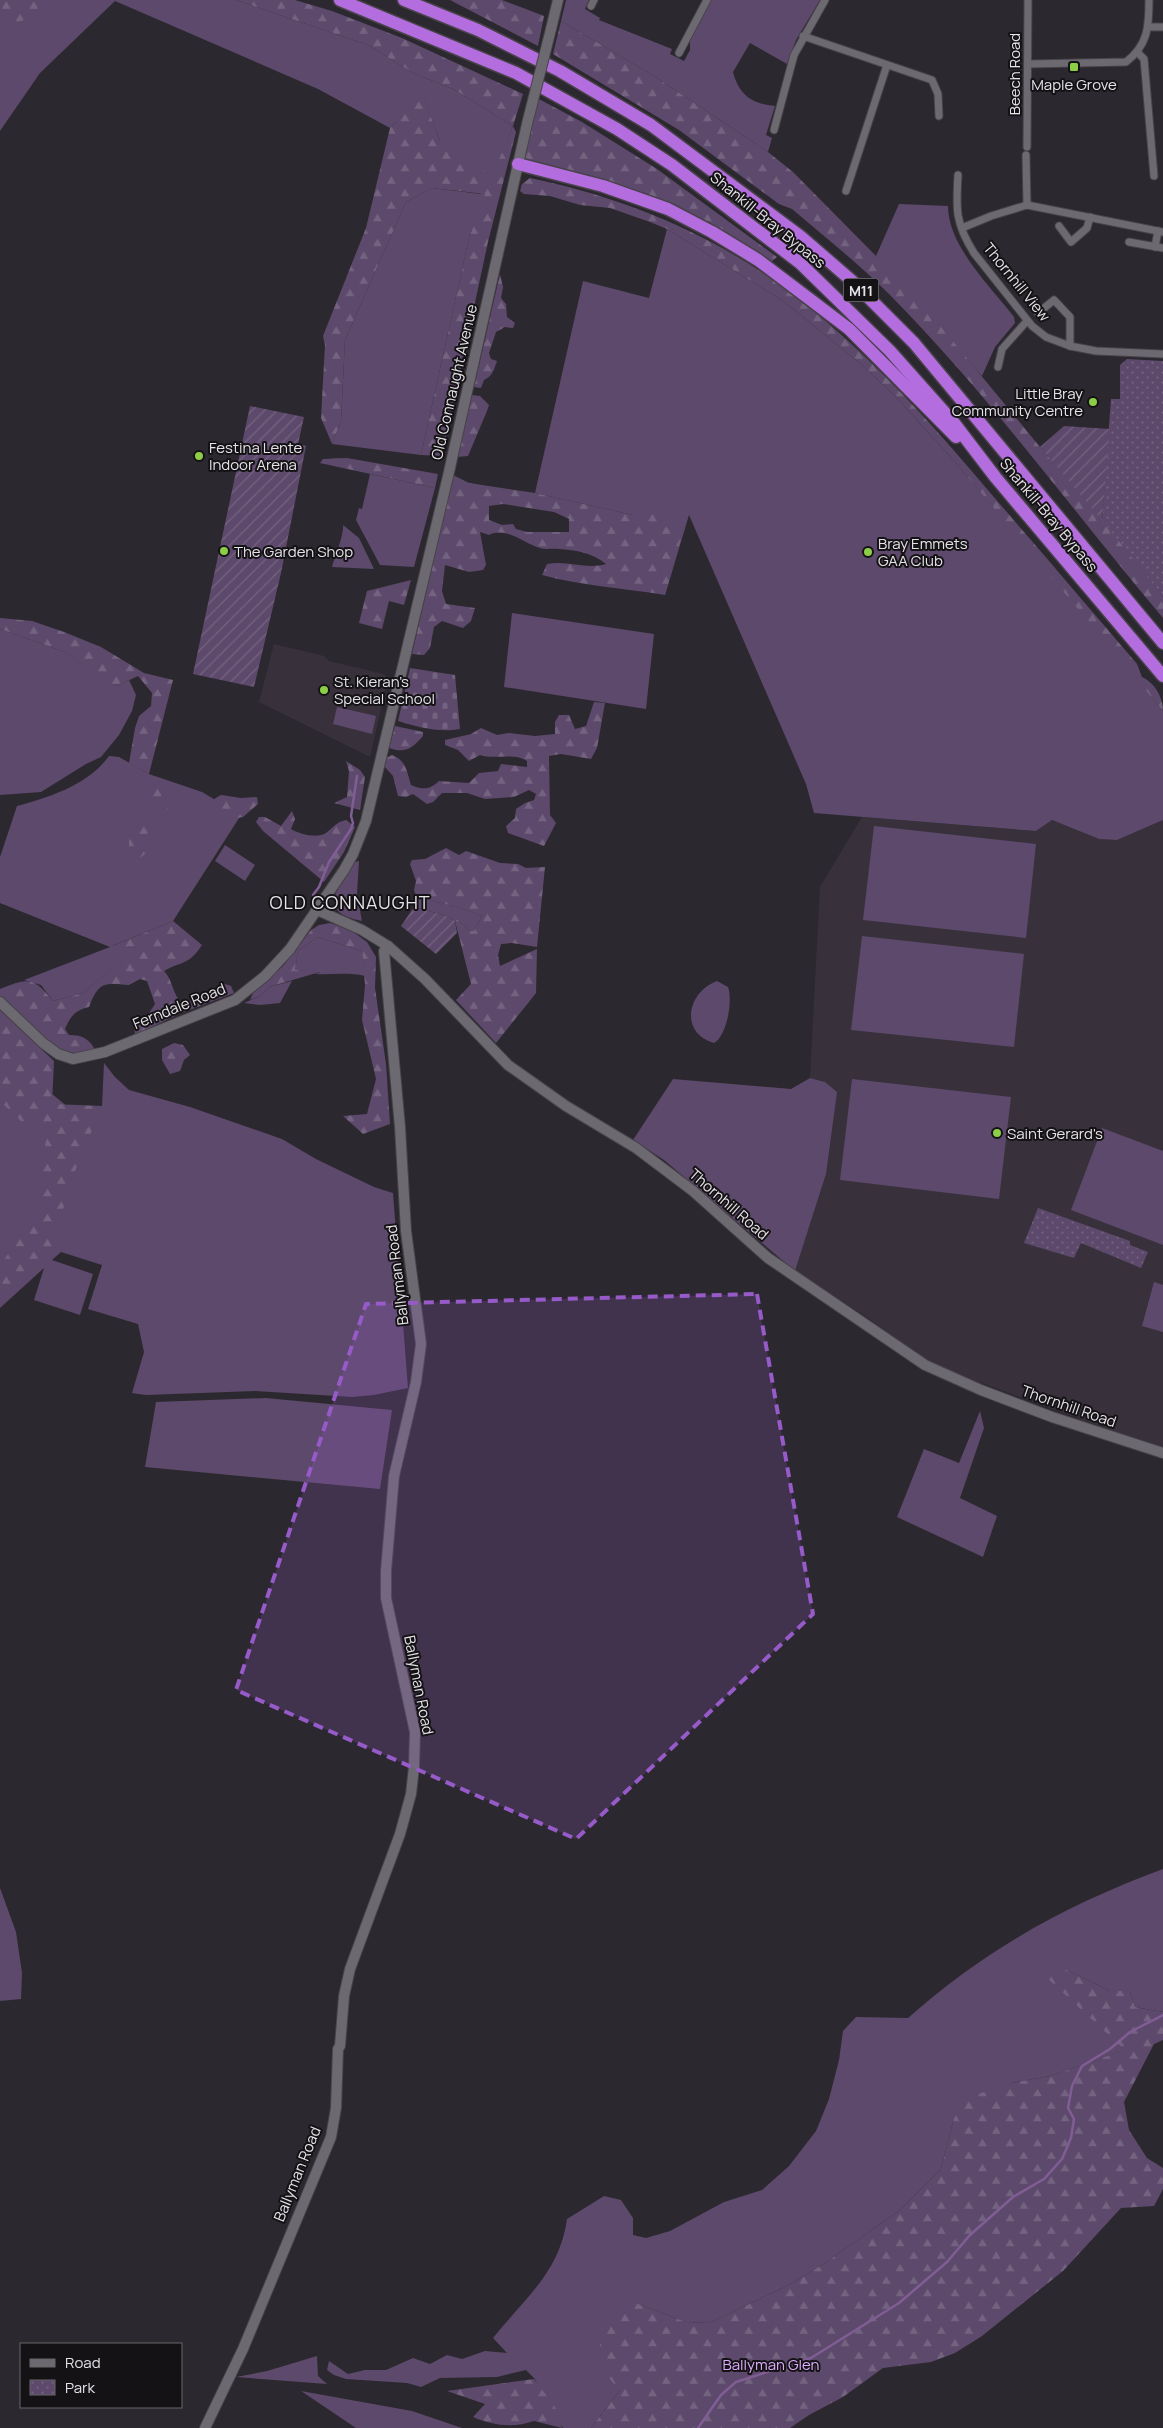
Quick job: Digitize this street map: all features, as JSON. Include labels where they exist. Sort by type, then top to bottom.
[{"type":"highway","name":"Shankill-Bray Bypass","points":[[340,0],[516,73],[617,129],[672,165],[800,263],[890,351],[954,422],[996,478],[1163,676]]},
{"type":"highway","name":"Shankill-Bray Bypass","points":[[404,0],[478,30],[560,71],[651,125],[762,206],[852,281],[914,343],[955,390],[1163,642]]},
{"type":"highway","points":[[426,0],[478,30]]},
{"type":"highway","points":[[518,164],[603,186],[668,209],[712,232],[758,260],[849,329],[996,478]]},
{"type":"street","name":"Old Connaught Avenue","points":[[377,770],[449,472],[527,124],[558,0]]},
{"type":"street","points":[[679,53],[707,0]]},
{"type":"street","points":[[774,130],[794,55],[825,0]]},
{"type":"street","name":"Beech Road","points":[[1027,205],[1028,0]]},
{"type":"street","points":[[1028,64],[1126,62],[1138,53],[1149,27],[1149,0]]},
{"type":"street","points":[[1149,27],[1163,27]]},
{"type":"street","points":[[803,36],[932,80],[938,94],[940,116]]},
{"type":"street","points":[[1138,53],[1144,59],[1154,176]]},
{"type":"street","points":[[846,191],[887,65]]},
{"type":"street","name":"Thornhill View","points":[[958,175],[956,214],[974,253],[1027,321],[1046,337],[1070,346],[1070,317],[1054,300],[1038,313]]},
{"type":"street","points":[[962,228],[991,216],[1027,205],[1161,232],[1159,247],[1129,242]]},
{"type":"street","points":[[1058,226],[1071,242],[1085,231],[1090,217]]},
{"type":"street","points":[[998,366],[1002,349],[1027,321]]},
{"type":"street","points":[[1070,346],[1096,351],[1163,354]]},
{"type":"street","name":"Ferndale Road","points":[[0,1002],[58,1054],[74,1059],[89,1056],[184,1018],[213,1010],[246,993],[290,949],[353,854],[366,821],[377,770]]},
{"type":"street","name":"Thornhill Road","points":[[317,910],[362,930],[388,946],[425,979],[508,1065],[566,1106],[636,1148],[693,1191],[768,1258],[925,1365],[981,1390],[1052,1417],[1163,1454]]},
{"type":"street","name":"Ballyman Road","points":[[205,2428],[243,2349],[330,2137],[336,2108],[338,2049],[340,2046],[344,1996],[350,1969],[400,1834],[412,1794],[415,1732],[386,1598],[386,1577],[394,1476],[417,1375],[421,1344],[406,1231],[400,1127],[384,951],[388,946]]},
{"type":"highlighted area","points":[[757,1294],[813,1614],[576,1839],[236,1690],[366,1304]]},
{"type":"shaded area","name":"St. Kieran’s Special School","points":[[274,644],[324,656],[329,661],[383,674],[388,678],[370,757],[259,702]]},
{"type":"shaded area","name":"Saint Gerard's","points":[[862,817],[1036,831],[1052,820],[1099,839],[1117,840],[1163,820],[1163,1449],[932,1365],[864,1315],[795,1271],[826,1174],[825,1082],[810,1078],[820,887]]},
{"type":"green space","points":[[0,0],[59,0],[27,19],[0,28]]},
{"type":"green space","points":[[57,0],[236,0],[368,45],[413,73],[455,90],[513,126],[469,238],[421,455],[332,444],[341,421],[345,340],[406,202],[432,188],[481,194],[440,141],[423,97],[390,128],[318,89],[115,1],[40,73],[0,131],[0,23]]},
{"type":"green space","points":[[236,0],[295,0],[332,11],[402,38],[523,94],[513,126],[455,90],[413,73],[368,45]]},
{"type":"green space","points":[[450,0],[502,0],[544,16],[538,46]]},
{"type":"green space","points":[[566,0],[589,0],[585,9],[600,18],[599,20],[672,49],[670,54],[684,61],[690,50],[690,41],[710,0],[820,0],[796,40],[787,64],[750,43],[733,72],[739,87],[748,97],[760,103],[775,106],[766,135],[772,138],[768,152],[654,76],[561,21]]},
{"type":"green space","points":[[561,21],[654,76],[768,152],[793,172],[876,256],[900,277],[1040,447],[1094,508],[1163,597],[1163,618],[996,412],[926,332],[889,294],[854,261],[792,209],[779,204],[679,130],[553,54]]},
{"type":"green space","points":[[423,96],[440,141],[492,176],[513,126],[516,132],[488,242],[442,456],[421,455],[469,238],[485,194],[432,188],[406,202],[345,340],[341,421],[332,444],[321,418],[325,345],[323,336],[366,228],[390,128]]},
{"type":"green space","points":[[537,98],[582,122],[657,169],[777,257],[771,262],[713,229],[521,160]]},
{"type":"green space","points":[[530,178],[580,190],[630,206],[701,237],[763,273],[837,331],[906,398],[1051,563],[1137,664],[1142,677],[1151,683],[1157,691],[1162,701],[1163,711],[957,464],[895,396],[862,365],[782,300],[667,229],[610,208],[580,205],[550,196],[524,194],[520,191],[522,184]]},
{"type":"green space","points":[[899,204],[948,206],[955,236],[963,251],[1014,317],[1015,323],[995,347],[982,376],[876,256]]},
{"type":"green space","name":"Bray Emmets GAA Club","points":[[667,229],[782,300],[862,365],[895,396],[957,464],[1089,620],[1163,711],[1163,820],[1117,840],[1099,839],[1052,820],[1036,831],[814,813],[806,784],[689,515],[665,595],[633,515],[535,493],[583,281],[649,298]]},
{"type":"green space","points":[[500,274],[503,287],[501,298],[506,304],[507,317],[515,323],[513,328],[505,327],[496,332],[489,353],[491,359],[497,361],[494,369],[484,380],[481,388],[474,387]]},
{"type":"green space","points":[[1127,359],[1163,361],[1163,597],[1102,520],[1111,399],[1120,399],[1120,365]]},
{"type":"green space","points":[[472,395],[480,396],[489,405],[468,456],[457,457]]},
{"type":"green space","points":[[250,406],[304,417],[298,444],[306,446],[281,573],[254,687],[193,674]]},
{"type":"green space","points":[[1064,426],[1110,429],[1102,520],[1040,447]]},
{"type":"green space","points":[[347,458],[438,474],[435,488],[320,463],[323,459]]},
{"type":"green space","points":[[370,474],[435,488],[414,567],[380,565],[356,520],[359,508],[362,509]]},
{"type":"green space","points":[[453,475],[469,483],[535,493],[633,515],[639,511],[656,515],[670,527],[683,532],[665,595],[587,584],[542,575],[547,564],[562,563],[599,566],[606,564],[596,557],[578,551],[542,549],[509,534],[496,533],[489,535],[480,532],[486,565],[483,570],[469,572],[445,565],[442,591],[446,604],[475,608],[471,621],[463,628],[442,621],[434,627],[430,648],[424,655],[412,654]],"holes":[[[503,504],[554,512],[569,519],[569,532],[527,532],[516,529],[513,524],[502,525],[489,520],[489,506]]]},
{"type":"green space","points":[[343,525],[359,538],[374,569],[332,567],[341,540]]},
{"type":"green space","points":[[411,580],[404,605],[389,601],[382,629],[359,623],[367,591]]},
{"type":"green space","points":[[512,613],[654,634],[646,709],[504,687]]},
{"type":"green space","points":[[0,618],[32,621],[64,632],[101,647],[144,673],[173,680],[149,774],[129,763],[139,716],[151,706],[152,693],[138,676],[116,686],[65,652],[0,629]]},
{"type":"green space","points":[[0,629],[65,652],[116,686],[129,680],[136,695],[132,711],[119,735],[101,757],[86,764],[41,792],[0,795]]},
{"type":"green space","points":[[410,668],[455,675],[460,729],[436,730],[398,721]]},
{"type":"green space","points":[[594,702],[605,703],[597,748],[591,759],[561,754],[549,756],[550,815],[556,823],[544,846],[508,833],[506,826],[515,818],[516,809],[534,800],[536,794],[529,790],[514,797],[485,799],[467,793],[442,793],[433,802],[427,804],[413,794],[406,797],[398,796],[393,776],[384,766],[386,758],[392,755],[397,757],[405,767],[411,785],[419,788],[429,788],[439,781],[469,783],[479,773],[498,771],[501,764],[527,767],[527,761],[510,756],[492,757],[480,755],[469,761],[458,750],[445,745],[445,740],[471,734],[481,728],[497,735],[509,733],[535,736],[555,734],[555,722],[559,715],[569,715],[575,729],[586,726]]},
{"type":"green space","points":[[337,707],[376,716],[372,734],[333,724]]},
{"type":"green space","points":[[395,726],[423,732],[423,736],[408,749],[395,750],[389,748]]},
{"type":"green space","points":[[109,756],[119,757],[149,774],[202,792],[241,815],[173,921],[112,946],[138,948],[83,993],[53,1001],[41,985],[24,980],[110,947],[0,903],[0,857],[17,806],[68,789],[90,775]]},
{"type":"green space","points":[[346,761],[360,770],[365,777],[360,810],[334,803],[347,797],[349,771]]},
{"type":"green space","points":[[152,781],[167,794],[168,810],[164,814],[156,813],[145,798],[145,785]]},
{"type":"green space","points":[[221,795],[241,798],[257,797],[258,804],[243,817],[232,819],[214,799]]},
{"type":"green space","points":[[292,811],[295,819],[291,829],[299,833],[313,836],[322,835],[337,823],[346,820],[355,827],[344,852],[324,882],[263,831],[256,822],[259,817],[265,817],[281,826]]},
{"type":"green space","points":[[138,823],[150,826],[156,835],[153,845],[149,850],[135,860],[129,852],[129,828]]},
{"type":"green space","points":[[874,826],[1036,844],[1026,938],[863,920]]},
{"type":"green space","points":[[225,845],[255,865],[245,881],[215,861]]},
{"type":"green space","points":[[446,848],[459,855],[466,851],[500,863],[518,864],[526,868],[545,867],[537,947],[512,943],[501,944],[498,955],[500,966],[537,949],[536,993],[496,1043],[456,1000],[471,984],[455,921],[457,919],[470,931],[474,931],[482,916],[416,896],[414,890],[416,881],[410,864],[412,860],[425,859]]},
{"type":"green space","points":[[359,861],[357,894],[362,921],[339,912],[334,898],[342,881],[355,862]]},
{"type":"green space","points":[[416,896],[482,916],[474,931],[470,931],[457,919],[455,921],[447,916],[414,907]]},
{"type":"green space","points":[[414,907],[447,916],[455,921],[457,933],[436,954],[401,926]]},
{"type":"green space","points":[[173,921],[202,945],[185,962],[164,971],[182,1003],[197,999],[225,984],[231,986],[234,993],[179,1014],[135,1035],[134,1022],[147,1016],[155,1004],[147,981],[140,979],[129,985],[108,984],[99,988],[89,1007],[80,1010],[74,1015],[65,1029],[69,1035],[86,1039],[96,1052],[83,1053],[65,1052],[46,1041],[0,1000],[0,989],[24,981],[35,983],[53,1001],[83,993],[137,948],[110,947]]},
{"type":"green space","points":[[330,923],[349,929],[367,942],[376,957],[375,988],[386,1064],[390,1124],[363,1134],[343,1116],[367,1114],[376,1079],[362,1020],[365,985],[362,951],[317,937],[298,951],[295,970],[323,971],[269,987],[260,996],[250,1000],[253,993],[283,966],[311,930],[319,925]]},
{"type":"green space","points":[[862,936],[1024,954],[1014,1047],[851,1030]]},
{"type":"green space","points":[[317,937],[362,951],[365,976],[315,974],[321,972],[295,970],[298,951]]},
{"type":"green space","points":[[292,981],[280,1003],[260,1005],[244,1003],[260,996],[269,987]]},
{"type":"green space","points":[[717,981],[728,987],[730,1000],[725,1026],[719,1039],[714,1043],[703,1038],[695,1031],[691,1012],[699,994],[707,986]]},
{"type":"green space","points":[[0,1010],[54,1061],[52,1104],[102,1106],[71,1181],[52,1249],[0,1298],[0,1265],[39,1213],[47,1126],[22,1122],[3,1104],[0,1105]]},
{"type":"green space","points":[[174,1043],[183,1045],[190,1055],[184,1060],[180,1071],[170,1074],[162,1060],[162,1049]]},
{"type":"green space","points":[[0,1055],[18,1066],[74,1112],[102,1106],[104,1063],[129,1090],[190,1107],[282,1139],[316,1159],[374,1187],[393,1193],[408,1388],[374,1395],[352,1397],[255,1391],[146,1395],[132,1393],[144,1352],[138,1324],[88,1309],[102,1265],[61,1252],[52,1260],[93,1274],[80,1315],[34,1300],[44,1268],[0,1308]]},
{"type":"green space","points":[[810,1078],[825,1082],[837,1092],[826,1174],[795,1271],[664,1160],[633,1140],[673,1079],[791,1089]]},
{"type":"green space","points":[[852,1079],[1011,1097],[999,1199],[840,1180]]},
{"type":"green space","points":[[1102,1128],[1163,1151],[1163,1245],[1071,1210]]},
{"type":"green space","points":[[1038,1208],[1130,1241],[1130,1245],[1148,1252],[1141,1268],[1081,1243],[1074,1258],[1024,1243]]},
{"type":"green space","points":[[1154,1282],[1163,1285],[1163,1332],[1142,1326]]},
{"type":"green space","points":[[266,1398],[392,1410],[380,1489],[145,1467],[156,1402]]},
{"type":"green space","points":[[980,1411],[984,1428],[960,1498],[997,1516],[983,1557],[897,1517],[924,1449],[959,1463]]},
{"type":"green space","points":[[1163,1869],[1163,2012],[1135,2007],[1130,1991],[1110,1991],[1067,1970],[1126,2050],[1050,2076],[1011,2083],[954,2118],[941,2169],[900,2210],[825,2263],[789,2285],[709,2323],[686,2322],[636,2303],[620,2390],[591,2428],[563,2428],[534,2378],[526,2370],[497,2377],[440,2378],[421,2387],[407,2383],[346,2379],[334,2375],[327,2370],[329,2361],[348,2374],[365,2370],[386,2370],[413,2358],[430,2364],[447,2355],[462,2359],[485,2351],[507,2353],[493,2338],[549,2270],[563,2238],[567,2219],[604,2196],[621,2200],[633,2218],[633,2235],[646,2238],[670,2231],[724,2202],[762,2190],[789,2166],[816,2131],[829,2099],[839,2060],[843,2031],[856,2017],[908,2018],[967,1971],[1028,1931],[1093,1898]]},
{"type":"green space","points":[[0,1888],[16,1932],[22,1973],[21,1999],[0,2001]]},
{"type":"green space","name":"Ballyman Glen","points":[[1067,1970],[1110,1991],[1130,1991],[1135,2007],[1163,2012],[1163,2040],[1154,2044],[1124,2102],[1129,2130],[1147,2158],[1163,2168],[1163,2189],[1154,2206],[1121,2208],[1063,2271],[982,2336],[955,2353],[931,2362],[883,2368],[843,2397],[809,2415],[790,2428],[591,2428],[620,2390],[604,2369],[600,2352],[601,2325],[636,2303],[686,2322],[709,2323],[789,2285],[825,2263],[900,2210],[941,2169],[954,2118],[972,2096],[1011,2083],[1050,2076],[1125,2050],[1047,1978]]},
{"type":"green space","points":[[317,2356],[318,2376],[327,2384],[236,2377],[267,2371]]},
{"type":"green space","points":[[534,2379],[558,2411],[562,2428],[534,2421],[511,2425],[481,2420],[473,2417],[485,2404],[447,2391]]},
{"type":"green space","points":[[301,2391],[412,2411],[462,2428],[356,2428]]},
{"type":"waterway","points":[[313,895],[319,887],[329,862],[351,829],[357,776]]},
{"type":"waterway","points":[[698,2428],[721,2395],[736,2382],[811,2358],[899,2303],[947,2262],[970,2235],[1013,2197],[1044,2179],[1062,2159],[1071,2138],[1074,2119],[1068,2108],[1072,2086],[1082,2066],[1110,2049],[1130,2032],[1163,2015]]},
{"type":"place","name":"Maple Grove","points":[[1074,67]]},
{"type":"place","name":"Little Bray Community Centre","points":[[1093,402]]},
{"type":"place","name":"Festina Lente Indoor Arena","points":[[199,456]]},
{"type":"place","name":"The Garden Shop","points":[[224,551]]},
{"type":"place","name":"Bray Emmets GAA Club","points":[[868,552]]},
{"type":"place","name":"St. Kieran’s Special School","points":[[324,690]]},
{"type":"place","name":"Saint Gerard's","points":[[997,1133]]},
{"type":"district","name":"OLD CONNAUGHT","points":[[350,902]]}]
